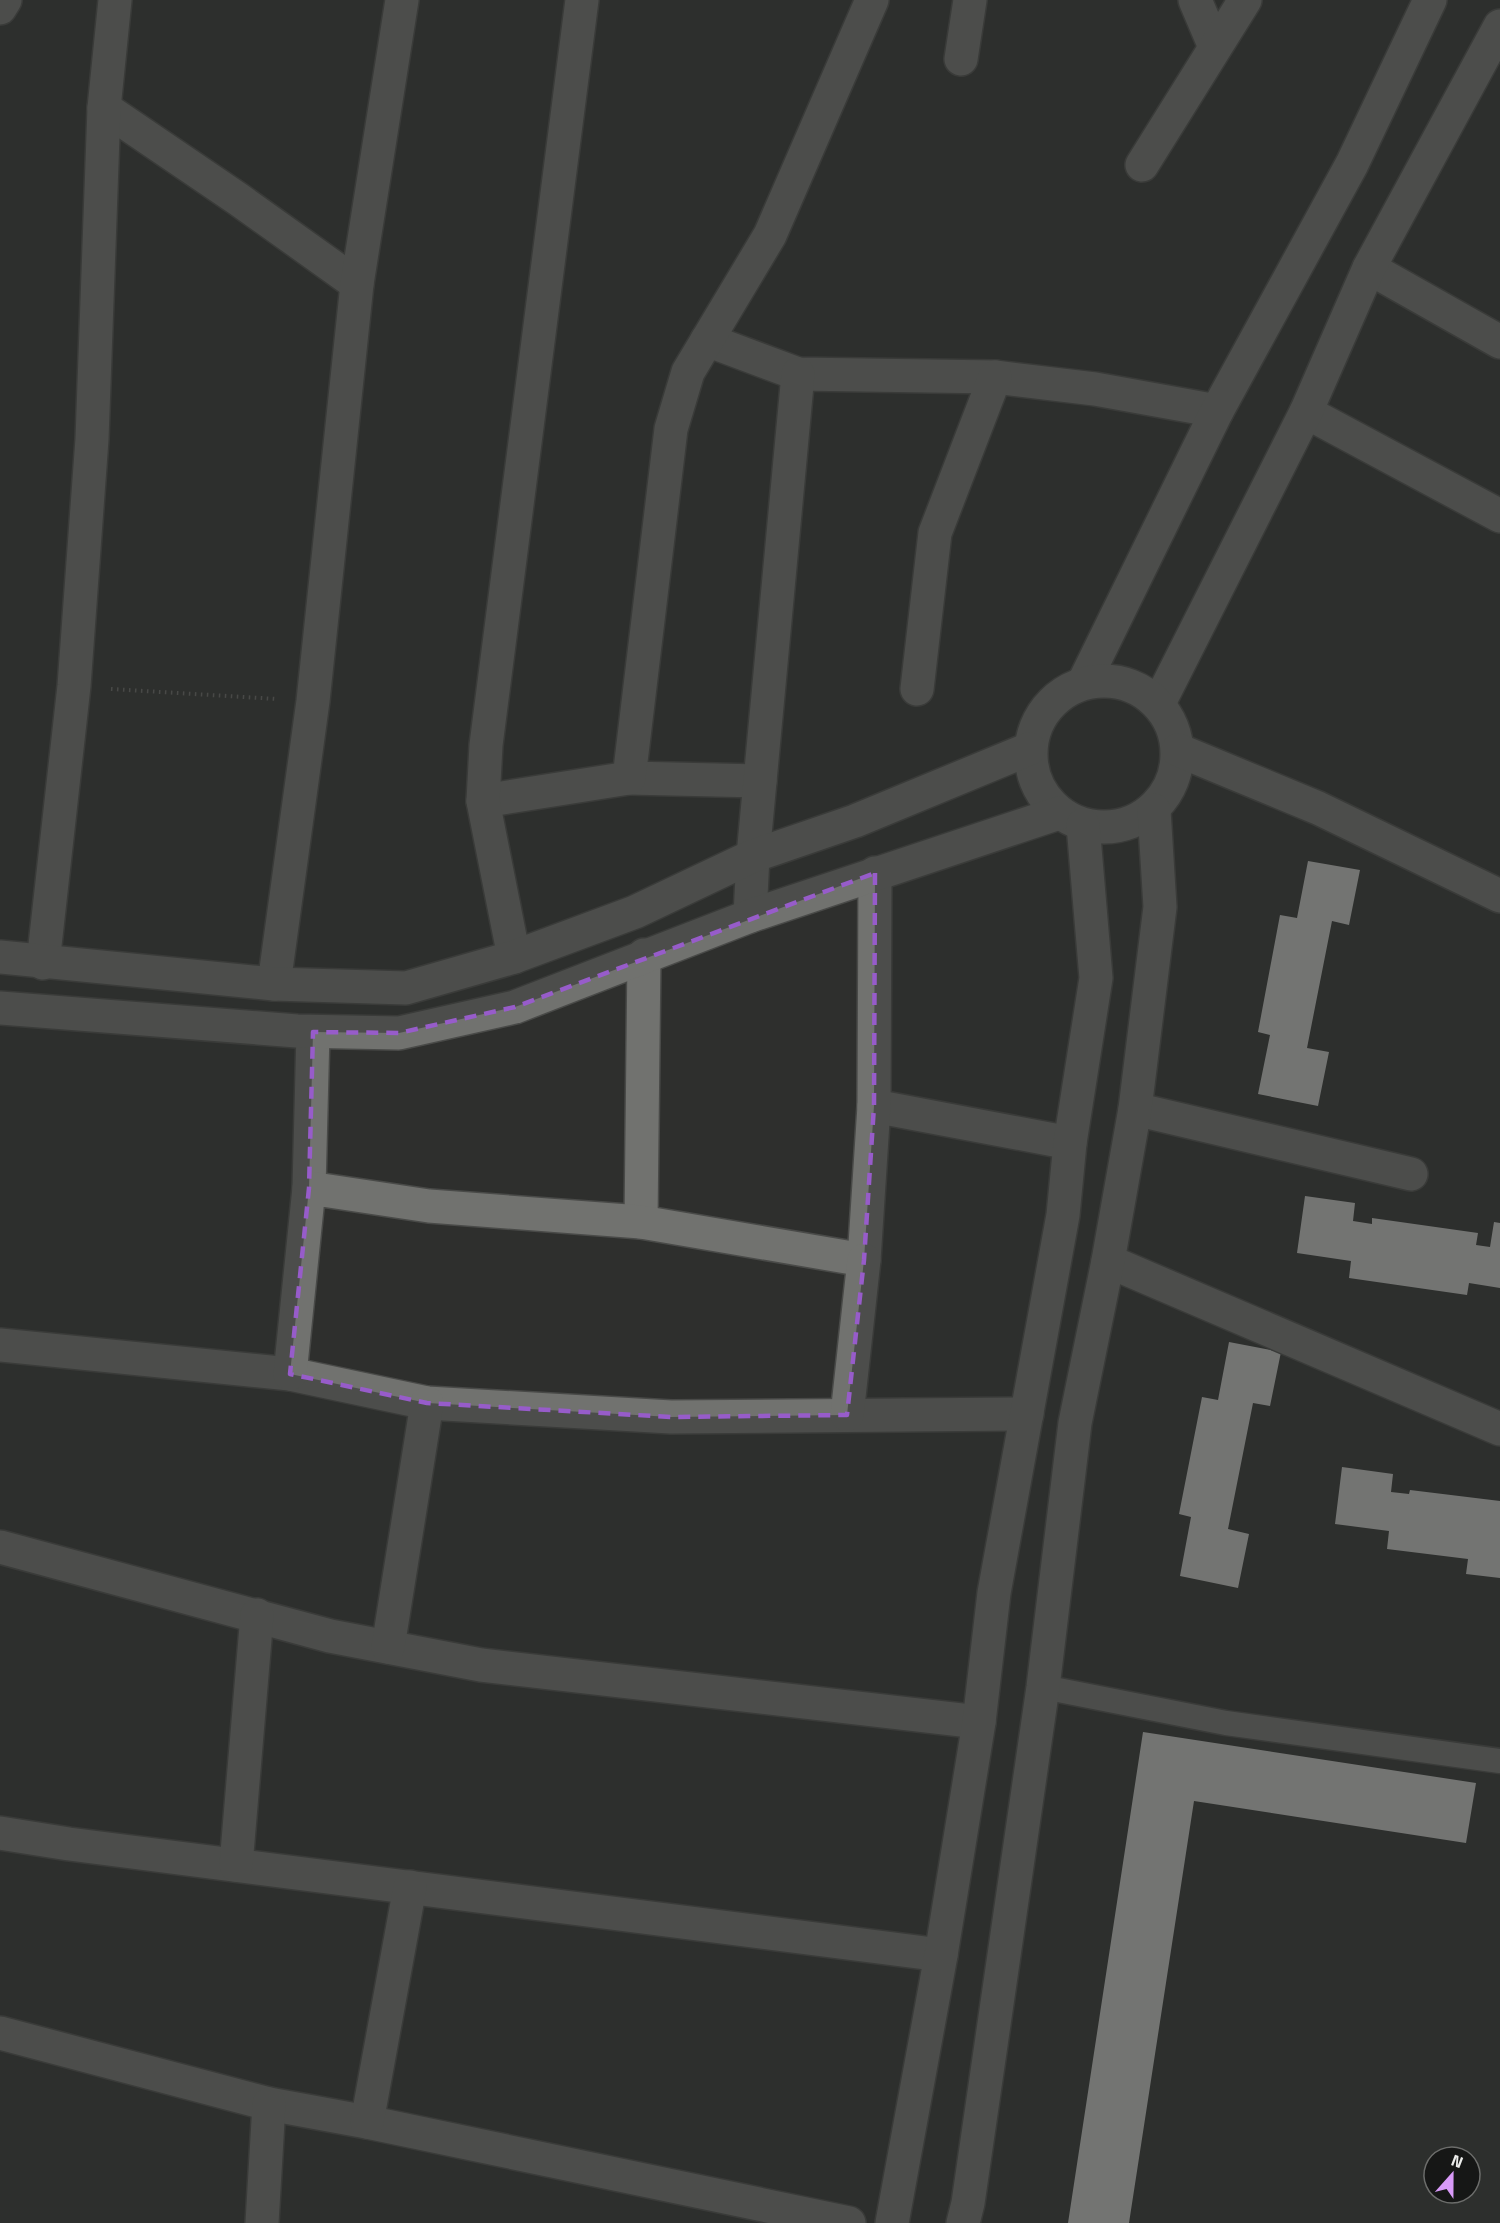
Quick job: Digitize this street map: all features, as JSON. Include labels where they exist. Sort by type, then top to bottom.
[{"type":"street","points":[[0,8],[5,0]]},
{"type":"street","points":[[43,963],[74,686],[92,439],[104,108],[115,0]]},
{"type":"street","points":[[274,984],[313,701],[357,284],[402,0]]},
{"type":"street","points":[[514,957],[483,801],[486,745],[582,0]]},
{"type":"street","points":[[629,778],[671,429],[688,372],[770,235],[872,0]]},
{"type":"street","points":[[961,59],[970,0]]},
{"type":"street","points":[[1195,0],[1215,47]]},
{"type":"street","points":[[1142,165],[1245,0]]},
{"type":"street","points":[[1084,682],[1217,411],[1352,164],[1430,0]]},
{"type":"street","points":[[1159,703],[1306,412],[1369,268],[1496,42]]},
{"type":"street","points":[[104,108],[238,199],[357,284]]},
{"type":"street","points":[[1369,268],[1500,342]]},
{"type":"street","points":[[707,340],[798,374],[995,377],[1095,389],[1217,411]]},
{"type":"street","points":[[750,916],[759,781],[798,374]]},
{"type":"street","points":[[917,688],[935,533],[995,377]]},
{"type":"street","points":[[1306,412],[1500,516]]},
{"type":"street","points":[[0,1008],[313,1032],[399,1033],[515,1007],[644,955],[875,873],[1071,819],[1120,826],[1154,810],[1173,783],[1178,750],[1173,725],[1159,703],[1125,682],[1084,682],[1050,702],[1029,749],[1034,780],[1071,819],[1096,978],[1070,1143],[1064,1215],[994,1593],[979,1722],[941,1955],[892,2223]]},
{"type":"street","points":[[0,957],[274,984],[406,987],[514,957],[635,912],[753,856],[855,821],[1029,749]]},
{"type":"street","points":[[1178,750],[1318,808],[1500,896]]},
{"type":"street","points":[[483,801],[629,778],[759,781]]},
{"type":"street","points":[[963,2223],[969,2203],[1043,1688],[1075,1423],[1108,1262],[1135,1109],[1160,907],[1154,810]]},
{"type":"street","points":[[847,1415],[864,1260],[874,1106],[875,873]]},
{"type":"street","points":[[641,1222],[644,955]]},
{"type":"street","points":[[290,1374],[309,1188],[313,1032]]},
{"type":"street","points":[[874,1106],[1070,1143]]},
{"type":"street","points":[[1135,1109],[1411,1174]]},
{"type":"street","points":[[309,1188],[429,1206],[641,1222],[864,1260]]},
{"type":"street","points":[[1108,1262],[1500,1429]]},
{"type":"street","points":[[0,1345],[290,1374],[427,1403],[671,1417],[1027,1414]]},
{"type":"street","points":[[388,1647],[427,1403]]},
{"type":"street","points":[[0,1546],[330,1636],[482,1665],[979,1722]]},
{"type":"street","points":[[236,1865],[257,1616]]},
{"type":"street","points":[[0,1833],[941,1955]]},
{"type":"street","points":[[367,2122],[410,1887]]},
{"type":"street","points":[[0,2033],[269,2104],[367,2122],[849,2223]]},
{"type":"street","points":[[262,2223],[269,2104]]},
{"type":"lane","points":[[1043,1688],[1226,1723],[1500,1761]]},
{"type":"path","points":[[74,686],[313,701]]},
{"type":"highlighted area","points":[[875,873],[874,1106],[864,1260],[847,1415],[671,1417],[427,1403],[290,1374],[309,1188],[313,1032],[399,1033],[515,1007]]},
{"type":"building","points":[[1308,861],[1360,870],[1349,925],[1332,921],[1307,1048],[1329,1052],[1318,1106],[1258,1094],[1270,1035],[1258,1032],[1280,915],[1297,918]]},
{"type":"building","points":[[1305,1196],[1355,1203],[1353,1221],[1372,1224],[1372,1218],[1478,1233],[1476,1245],[1490,1247],[1494,1222],[1500,1223],[1500,1288],[1469,1283],[1467,1295],[1349,1278],[1351,1261],[1297,1253]]},
{"type":"building","points":[[1229,1342],[1281,1352],[1270,1406],[1253,1403],[1228,1529],[1249,1534],[1238,1588],[1180,1576],[1191,1517],[1179,1514],[1202,1397],[1218,1400]]},
{"type":"building","points":[[1342,1467],[1393,1474],[1391,1492],[1409,1494],[1410,1490],[1500,1501],[1500,1578],[1466,1574],[1468,1559],[1387,1549],[1389,1531],[1335,1524]]},
{"type":"building","points":[[1143,1732],[1476,1783],[1466,1843],[1194,1801],[1129,2223],[1068,2223]]}]
